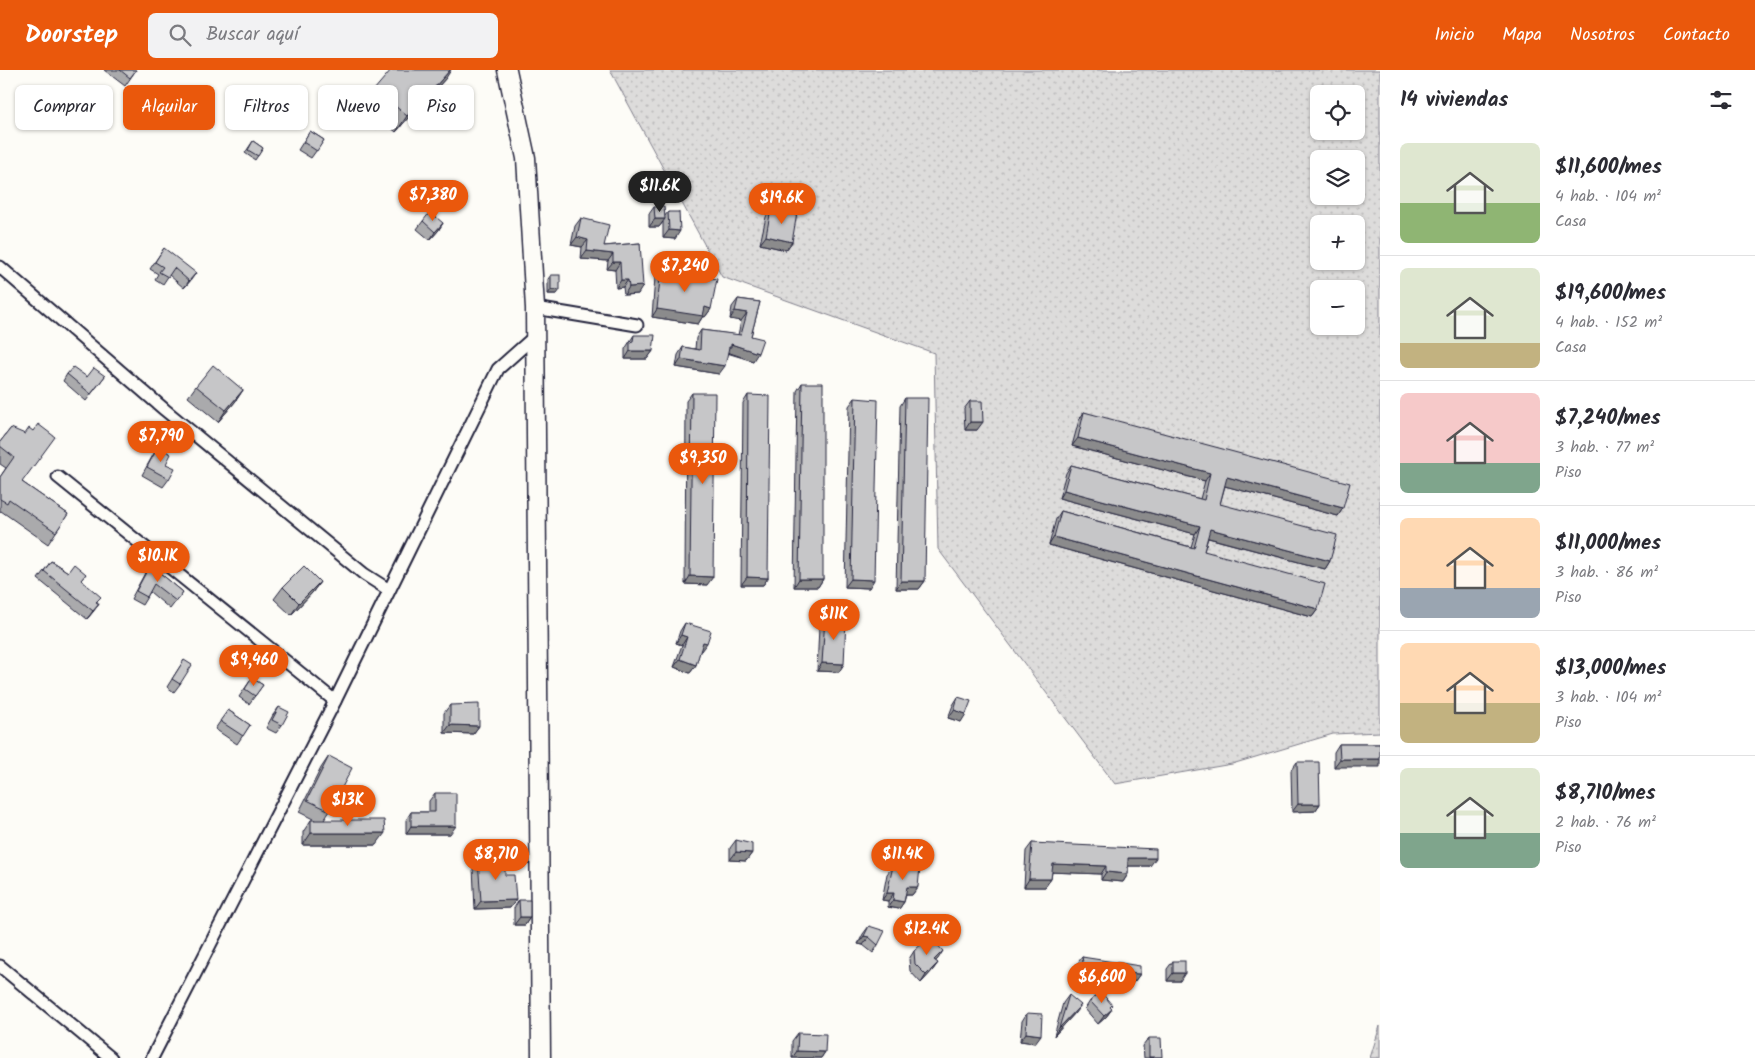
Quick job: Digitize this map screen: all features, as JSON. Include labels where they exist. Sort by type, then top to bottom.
[{"type":"main road","points":[[507,70],[526,158],[535,308],[539,584],[541,1058]]},
{"type":"street","points":[[0,267],[165,410],[364,574],[389,590]]},
{"type":"street","points":[[535,308],[637,326]]},
{"type":"street","points":[[152,1058],[335,701],[498,369],[535,336]]},
{"type":"street","points":[[58,477],[335,701]]},
{"type":"street","points":[[0,966],[111,1058]]},
{"type":"shaded area","points":[[610,70],[1380,70],[1380,732],[1333,734],[1232,764],[1115,784],[938,549],[934,353],[722,277]]},
{"type":"shaded area","points":[[1380,1026],[1380,1058],[1370,1058]]},
{"type":"building","points":[[120,70],[136,70],[130,78]]},
{"type":"building","points":[[391,70],[450,70],[437,85],[408,85],[407,116],[398,108],[398,85],[378,85]]},
{"type":"building","points":[[310,131],[324,140],[317,151],[303,142]]},
{"type":"building","points":[[253,141],[263,148],[258,156],[248,150]]},
{"type":"building","points":[[664,206],[665,219],[655,219],[654,207]]},
{"type":"building","points":[[771,209],[797,213],[792,242],[766,236]]},
{"type":"building","points":[[430,212],[443,223],[435,232],[423,221]]},
{"type":"building","points":[[668,212],[679,212],[680,231],[669,230]]},
{"type":"building","points":[[581,218],[609,225],[604,246],[640,243],[643,286],[629,287],[628,280],[621,280],[620,262],[613,262],[613,254],[587,251],[588,240],[577,237]]},
{"type":"building","points":[[164,248],[196,273],[189,281],[174,268],[168,277],[159,272],[163,267],[155,262]]},
{"type":"building","points":[[661,269],[717,279],[711,309],[705,307],[703,316],[657,309]]},
{"type":"building","points":[[551,275],[560,275],[560,290],[551,290]]},
{"type":"building","points":[[738,299],[760,302],[751,336],[763,339],[758,353],[731,344],[725,366],[681,359],[683,347],[700,350],[701,330],[741,335],[747,313],[735,311]]},
{"type":"building","points":[[634,335],[655,335],[653,351],[630,351],[630,342],[633,341]]},
{"type":"building","points":[[213,365],[243,390],[226,410],[196,386]]},
{"type":"building","points":[[73,367],[87,377],[94,368],[105,376],[91,394],[67,374]]},
{"type":"building","points":[[802,383],[823,383],[823,579],[799,579]]},
{"type":"building","points":[[692,393],[715,393],[713,577],[690,576]]},
{"type":"building","points":[[748,395],[770,396],[768,578],[747,577]]},
{"type":"building","points":[[855,398],[878,400],[874,580],[851,579]]},
{"type":"building","points":[[905,398],[928,398],[925,581],[901,581]]},
{"type":"building","points":[[970,401],[982,401],[983,422],[970,422]]},
{"type":"building","points":[[1084,412],[1350,483],[1343,508],[1227,477],[1220,504],[1337,535],[1330,561],[1210,529],[1204,551],[1325,584],[1318,609],[1054,537],[1061,511],[1194,548],[1200,526],[1064,490],[1071,465],[1204,500],[1210,473],[1078,438]]},
{"type":"building","points":[[38,424],[55,437],[22,482],[68,514],[56,532],[9,499],[7,503],[0,499],[0,477],[14,457],[0,446],[0,442],[11,428],[25,434],[29,428],[33,431]]},
{"type":"building","points":[[158,447],[171,454],[166,464],[175,468],[169,479],[147,467]]},
{"type":"building","points":[[51,561],[68,572],[74,564],[86,574],[81,580],[101,597],[96,602],[99,604],[93,611],[44,571]]},
{"type":"building","points":[[151,563],[162,568],[160,573],[183,592],[176,601],[154,584],[147,597],[136,591]]},
{"type":"building","points":[[304,566],[320,582],[299,603],[283,587]]},
{"type":"building","points":[[825,618],[846,619],[844,664],[822,663]]},
{"type":"building","points":[[685,623],[711,631],[707,643],[703,642],[696,665],[680,659],[687,637],[681,635]]},
{"type":"building","points":[[184,660],[192,665],[180,684],[172,679]]},
{"type":"building","points":[[252,678],[263,685],[255,696],[245,689]]},
{"type":"building","points":[[958,697],[971,701],[966,714],[954,710]]},
{"type":"building","points":[[479,704],[479,726],[450,725],[450,705]]},
{"type":"building","points":[[279,707],[289,712],[282,725],[272,720]]},
{"type":"building","points":[[228,710],[250,725],[243,736],[220,721]]},
{"type":"building","points":[[1339,744],[1380,744],[1380,759],[1340,759]]},
{"type":"building","points":[[329,756],[352,768],[330,811],[307,800]]},
{"type":"building","points":[[1297,762],[1319,762],[1320,804],[1298,804]]},
{"type":"building","points":[[435,793],[456,793],[456,826],[411,826],[411,812],[435,812]]},
{"type":"building","points":[[311,820],[384,820],[385,833],[311,833]]},
{"type":"building","points":[[736,840],[752,844],[752,853],[736,852]]},
{"type":"building","points":[[1032,843],[1156,849],[1156,858],[1128,858],[1128,874],[1106,872],[1106,866],[1053,864],[1051,879],[1029,879]]},
{"type":"building","points":[[505,858],[505,875],[514,875],[516,900],[481,901],[478,860]]},
{"type":"building","points":[[893,866],[920,867],[918,887],[907,887],[904,902],[893,900],[894,893],[887,893]]},
{"type":"building","points":[[519,900],[530,900],[530,917],[520,917]]},
{"type":"building","points":[[869,926],[885,931],[878,945],[869,937],[864,936]]},
{"type":"building","points":[[927,939],[933,940],[943,951],[934,960],[938,963],[926,975],[915,964],[914,951]]},
{"type":"building","points":[[1082,957],[1140,966],[1140,974],[1104,972],[1101,987],[1081,984],[1084,967]]},
{"type":"building","points":[[1173,961],[1185,961],[1185,973],[1173,973]]},
{"type":"building","points":[[1101,992],[1112,1005],[1110,1007],[1112,1009],[1104,1016],[1090,1001]]},
{"type":"building","points":[[1069,995],[1081,1005],[1059,1028]]},
{"type":"building","points":[[1027,1013],[1042,1014],[1041,1035],[1026,1033]]},
{"type":"building","points":[[798,1033],[826,1034],[825,1052],[797,1051]]},
{"type":"building","points":[[1149,1038],[1161,1038],[1162,1057],[1149,1057]]}]
